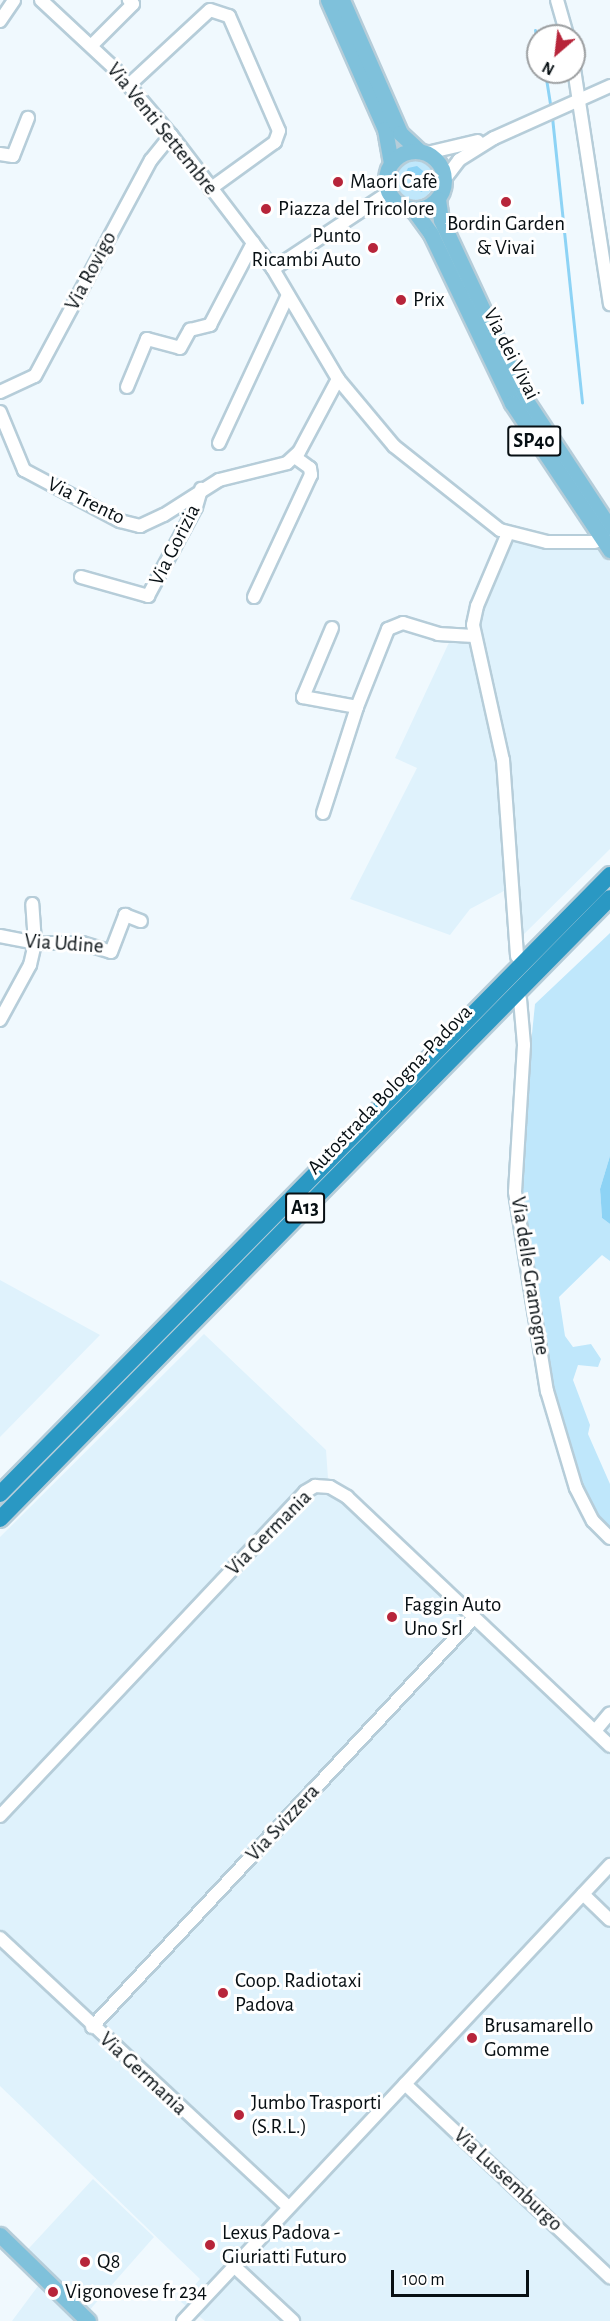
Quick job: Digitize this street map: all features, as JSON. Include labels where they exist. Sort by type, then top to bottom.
[{"type":"highway","name":"Autostrada Bologna-Padova","points":[[0,1494],[610,874]]},
{"type":"highway","name":"Autostrada Bologna-Padova","points":[[0,1519],[610,898]]},
{"type":"main road","points":[[328,0],[385,129],[391,162]]},
{"type":"main road","points":[[342,0],[400,133],[440,165],[444,180],[438,199],[413,209]]},
{"type":"main road","points":[[388,193],[385,177],[391,162],[403,153],[423,152]]},
{"type":"main road","name":"SP40","points":[[388,193],[399,205],[413,209]]},
{"type":"main road","name":"Via dei Vivai","points":[[438,199],[441,220],[523,396],[604,540]]},
{"type":"main road","name":"Via dei Vivai","points":[[413,209],[431,234],[512,403],[604,540]]},
{"type":"main road","points":[[0,2235],[88,2321]]},
{"type":"street","points":[[0,21],[14,0]]},
{"type":"street","name":"Via Venti Settembre","points":[[41,0],[92,45],[171,135],[273,269],[338,380],[379,431],[411,462],[484,520],[508,533]]},
{"type":"street","points":[[92,45],[133,4],[129,0]]},
{"type":"street","points":[[557,0],[564,24]]},
{"type":"street","points":[[129,85],[210,10],[220,10],[229,16],[279,135],[275,142],[210,189]]},
{"type":"street","points":[[577,84],[610,304]]},
{"type":"street","points":[[444,180],[459,160],[494,138],[610,86]]},
{"type":"street","points":[[0,154],[13,156],[28,118]]},
{"type":"street","name":"Via Rovigo","points":[[0,392],[35,376],[152,160],[171,135]]},
{"type":"street","points":[[423,152],[494,138]]},
{"type":"street","points":[[273,269],[388,193]]},
{"type":"street","points":[[127,387],[147,339],[180,348],[190,330],[210,325],[254,243]]},
{"type":"street","points":[[219,443],[288,295]]},
{"type":"street","points":[[254,597],[311,475],[310,468],[295,457],[338,380]]},
{"type":"street","name":"Via Trento","points":[[0,412],[24,470],[120,521],[140,526],[164,515],[201,489]]},
{"type":"street","name":"Via Gorizia","points":[[81,577],[148,596],[196,507],[201,489],[233,475],[274,469],[295,457]]},
{"type":"street","points":[[517,957],[503,760],[474,636],[477,606],[508,533],[559,543],[604,540]]},
{"type":"street","points":[[323,813],[357,707],[385,633],[392,626],[409,624],[438,634],[474,636]]},
{"type":"street","points":[[332,628],[303,697],[357,707]]},
{"type":"street","points":[[0,1020],[30,965],[35,943],[32,904]]},
{"type":"street","name":"Via Udine","points":[[0,936],[35,943],[82,943],[111,952],[125,915],[141,921]]},
{"type":"street","name":"Via delle Gramogne","points":[[520,999],[524,1045],[515,1192],[548,1391],[576,1488],[593,1521],[610,1538]]},
{"type":"street","name":"Via Germania","points":[[0,1816],[305,1492],[315,1486],[330,1487],[347,1497],[473,1619],[610,1746]]},
{"type":"street","name":"Via Svizzera","points":[[92,2027],[473,1619]]},
{"type":"street","points":[[595,1731],[610,1713]]},
{"type":"street","points":[[174,2321],[193,2307],[234,2266],[610,1865]]},
{"type":"street","points":[[583,1894],[610,1920]]},
{"type":"street","name":"Via Germania","points":[[0,1938],[92,2027],[288,2207]]},
{"type":"street","name":"Via Lussemburgo","points":[[405,2084],[610,2277]]},
{"type":"street","points":[[234,2266],[293,2321]]},
{"type":"street","points":[[183,2321],[193,2307]]},
{"type":"shaded area","points":[[414,160],[422,161],[428,166],[433,172],[433,188],[428,194],[422,199],[414,200],[406,199],[400,194],[395,188],[394,180],[395,172],[400,166],[406,161]]},
{"type":"shaded area","points":[[417,166],[429,176],[422,192],[417,190],[420,176],[405,174],[408,168]]},
{"type":"shaded area","points":[[509,533],[595,542],[610,562],[610,849],[519,939],[515,885],[470,909],[450,935],[350,899],[417,768],[395,758],[453,634],[463,635],[474,625]]},
{"type":"shaded area","points":[[610,933],[610,1156],[600,1189],[602,1218],[610,1224],[610,1261],[602,1255],[559,1297],[565,1336],[573,1347],[591,1344],[601,1359],[598,1367],[578,1365],[573,1380],[590,1425],[588,1434],[610,1484],[610,1533],[596,1519],[556,1425],[516,1192],[535,1004]]},
{"type":"shaded area","points":[[610,1156],[610,1224],[602,1218],[600,1189]]},
{"type":"shaded area","points":[[0,1280],[100,1335],[0,1437]]},
{"type":"shaded area","points":[[204,1334],[326,1450],[328,1478],[596,1728],[610,1713],[610,2321],[205,2321],[181,2302],[200,2279],[0,2086],[0,1537]]},
{"type":"shaded area","points":[[93,2179],[154,2237],[87,2313],[95,2321],[12,2321],[41,2282],[19,2259]]},
{"type":"waterway","points":[[547,84],[551,108]]},
{"type":"waterway","points":[[552,117],[582,402]]},
{"type":"place","name":"Maori Cafè","points":[[338,182]]},
{"type":"place","name":"Bordin Garden & Vivai","points":[[506,202]]},
{"type":"place","name":"Piazza del Tricolore","points":[[266,209]]},
{"type":"place","name":"Punto Ricambi Auto","points":[[373,248]]},
{"type":"place","name":"Prix","points":[[401,300]]},
{"type":"place","name":"Faggin Auto Uno Srl","points":[[392,1617]]},
{"type":"place","name":"Coop. Radiotaxi Padova","points":[[223,1993]]},
{"type":"place","name":"Brusamarello Gomme","points":[[472,2038]]},
{"type":"place","name":"Jumbo Trasporti (S.R.L.)","points":[[239,2115]]},
{"type":"place","name":"Lexus Padova - Giuriatti Futuro","points":[[210,2245]]},
{"type":"place","name":"Q8","points":[[85,2262]]},
{"type":"place","name":"Vigonovese fr 234","points":[[53,2292]]}]
